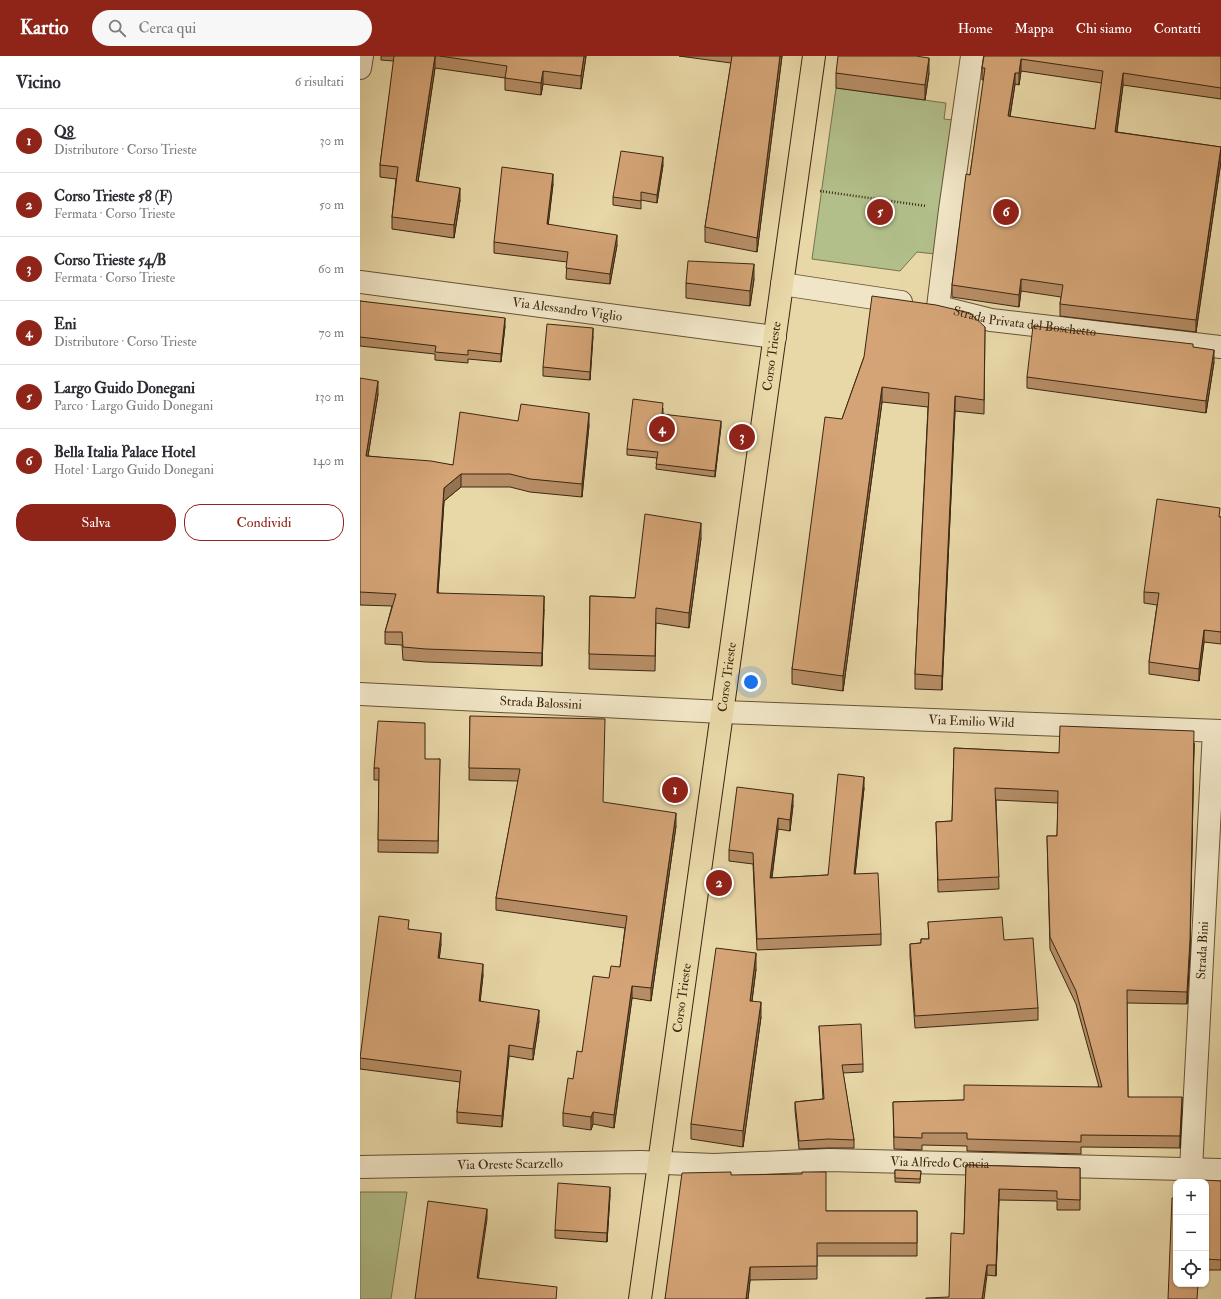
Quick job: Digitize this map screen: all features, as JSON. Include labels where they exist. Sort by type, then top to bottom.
[{"type":"main road","name":"Corso Trieste","points":[[640,1299],[814,56]]},
{"type":"street","points":[[360,68],[362,56]]},
{"type":"street","points":[[938,307],[972,56]]},
{"type":"street","name":"Via Alessandro Viglio","points":[[360,282],[775,337]]},
{"type":"street","name":"Strada Privata del Boschetto","points":[[782,284],[938,307],[991,320],[1221,348]]},
{"type":"street","name":"Strada Balossini","points":[[360,694],[722,712]]},
{"type":"street","name":"Via Emilio Wild","points":[[722,712],[1217,731]]},
{"type":"street","name":"Strada Bini","points":[[1191,1169],[1217,731]]},
{"type":"street","name":"Via Alfredo Concia","points":[[659,1162],[714,1165],[828,1160],[1221,1170]]},
{"type":"street","name":"Via Oreste Scarzello","points":[[360,1167],[659,1162]]},
{"type":"path","points":[[819,191],[950,210]]},
{"type":"green space","points":[[836,88],[946,103],[944,119],[962,121],[935,254],[917,252],[900,271],[812,259]]},
{"type":"green space","points":[[360,1192],[407,1192],[391,1299],[360,1299]]},
{"type":"building","points":[[394,56],[435,56],[416,181],[460,188],[454,225],[392,217],[398,167],[380,165]]},
{"type":"building","points":[[440,56],[584,56],[581,76],[543,71],[541,83],[505,78],[507,66]]},
{"type":"building","points":[[732,56],[780,56],[757,238],[705,227]]},
{"type":"building","points":[[838,56],[916,56],[929,58],[925,85],[836,73]]},
{"type":"building","points":[[984,56],[1221,56],[1221,88],[1123,73],[1115,132],[1221,147],[1196,320],[1060,304],[1063,285],[1021,279],[1019,295],[952,285],[966,174],[970,175],[985,68],[982,68]],"holes":[[[1021,59],[1103,71],[1095,129],[1008,116],[1015,73],[1019,73]]]},
{"type":"building","points":[[621,151],[663,157],[657,195],[641,192],[641,201],[613,197]]},
{"type":"building","points":[[502,167],[553,174],[547,224],[617,235],[610,274],[566,268],[568,252],[494,242]]},
{"type":"building","points":[[688,261],[754,264],[750,291],[686,283]]},
{"type":"building","points":[[872,296],[936,305],[970,313],[985,327],[984,400],[955,396],[942,676],[915,674],[929,393],[882,387],[843,676],[792,669],[825,417],[842,419],[864,357]]},
{"type":"building","points":[[360,301],[505,318],[501,354],[468,350],[468,355],[435,352],[436,346],[360,337]]},
{"type":"building","points":[[547,324],[593,328],[590,372],[543,367]]},
{"type":"building","points":[[1033,326],[1193,344],[1193,347],[1214,350],[1206,401],[1027,377]]},
{"type":"building","points":[[360,378],[378,381],[366,456],[431,461],[453,465],[460,412],[518,421],[521,404],[589,413],[582,484],[530,479],[510,474],[461,474],[444,488],[437,593],[544,596],[542,653],[403,647],[402,632],[385,632],[396,594],[360,592]]},
{"type":"building","points":[[633,399],[663,403],[662,414],[721,421],[715,471],[656,464],[658,452],[627,449]]},
{"type":"building","points":[[1157,499],[1220,508],[1221,632],[1204,630],[1199,669],[1149,662],[1159,593],[1144,592]]},
{"type":"building","points":[[645,514],[701,523],[689,613],[656,608],[655,656],[589,654],[590,596],[635,598]]},
{"type":"building","points":[[470,716],[605,719],[603,802],[676,813],[651,988],[632,986],[614,1115],[593,1112],[591,1117],[563,1113],[568,1078],[573,1079],[577,1051],[582,1052],[593,976],[609,978],[611,966],[620,967],[627,916],[496,898],[520,769],[469,768]]},
{"type":"building","points":[[378,721],[425,723],[425,759],[440,759],[438,841],[378,840],[379,768],[374,768]]},
{"type":"building","points":[[1060,726],[1194,731],[1190,940],[1187,992],[1127,990],[1128,1097],[1182,1097],[1180,1136],[1081,1135],[1081,1142],[967,1139],[967,1133],[922,1133],[922,1138],[894,1137],[893,1102],[964,1100],[964,1085],[1102,1087],[1076,991],[1050,937],[1047,836],[1057,836],[1058,791],[995,788],[999,877],[938,880],[936,822],[952,821],[954,748],[1059,753]]},
{"type":"building","points":[[838,774],[864,777],[854,874],[878,873],[881,934],[757,939],[753,853],[729,850],[737,787],[793,794],[790,820],[778,818],[770,878],[828,875]]},
{"type":"building","points":[[379,916],[409,920],[408,929],[441,933],[438,958],[483,964],[479,1001],[539,1010],[533,1049],[509,1045],[502,1116],[457,1112],[461,1071],[360,1058]]},
{"type":"building","points":[[1002,917],[1004,940],[1033,938],[1038,1008],[915,1016],[910,944],[921,943],[921,939],[929,939],[928,922]]},
{"type":"building","points":[[716,948],[756,953],[750,1001],[761,1002],[743,1131],[691,1124]]},
{"type":"building","points":[[861,1024],[863,1064],[842,1065],[854,1140],[828,1139],[799,1141],[795,1102],[824,1099],[819,1026]]},
{"type":"building","points":[[966,1165],[1080,1168],[1080,1200],[1057,1199],[1057,1191],[999,1189],[996,1265],[987,1265],[982,1299],[926,1299],[949,1297],[951,1233],[964,1234]]},
{"type":"building","points":[[895,1170],[921,1171],[920,1179],[895,1178]]},
{"type":"building","points":[[731,1172],[731,1175],[802,1174],[802,1172],[826,1172],[826,1211],[917,1211],[917,1243],[817,1243],[817,1266],[750,1267],[746,1299],[665,1299],[682,1173]]},
{"type":"building","points":[[1209,1180],[1221,1181],[1221,1260],[1209,1259]]},
{"type":"building","points":[[558,1183],[610,1187],[607,1233],[555,1230]]},
{"type":"building","points":[[1173,1198],[1173,1287],[1198,1287],[1197,1299],[1168,1299]]},
{"type":"building","points":[[428,1201],[487,1209],[477,1278],[557,1287],[556,1299],[415,1299]]},
{"type":"place","name":"Largo Guido Donegani","points":[[880,212]]},
{"type":"place","name":"Bella Italia Palace Hotel","points":[[1006,212]]},
{"type":"place","name":"Eni","points":[[662,429]]},
{"type":"place","name":"Corso Trieste 54/B","points":[[742,437]]},
{"type":"place","name":"Q8","points":[[675,790]]},
{"type":"place","name":"Corso Trieste 58 (F)","points":[[719,883]]}]
